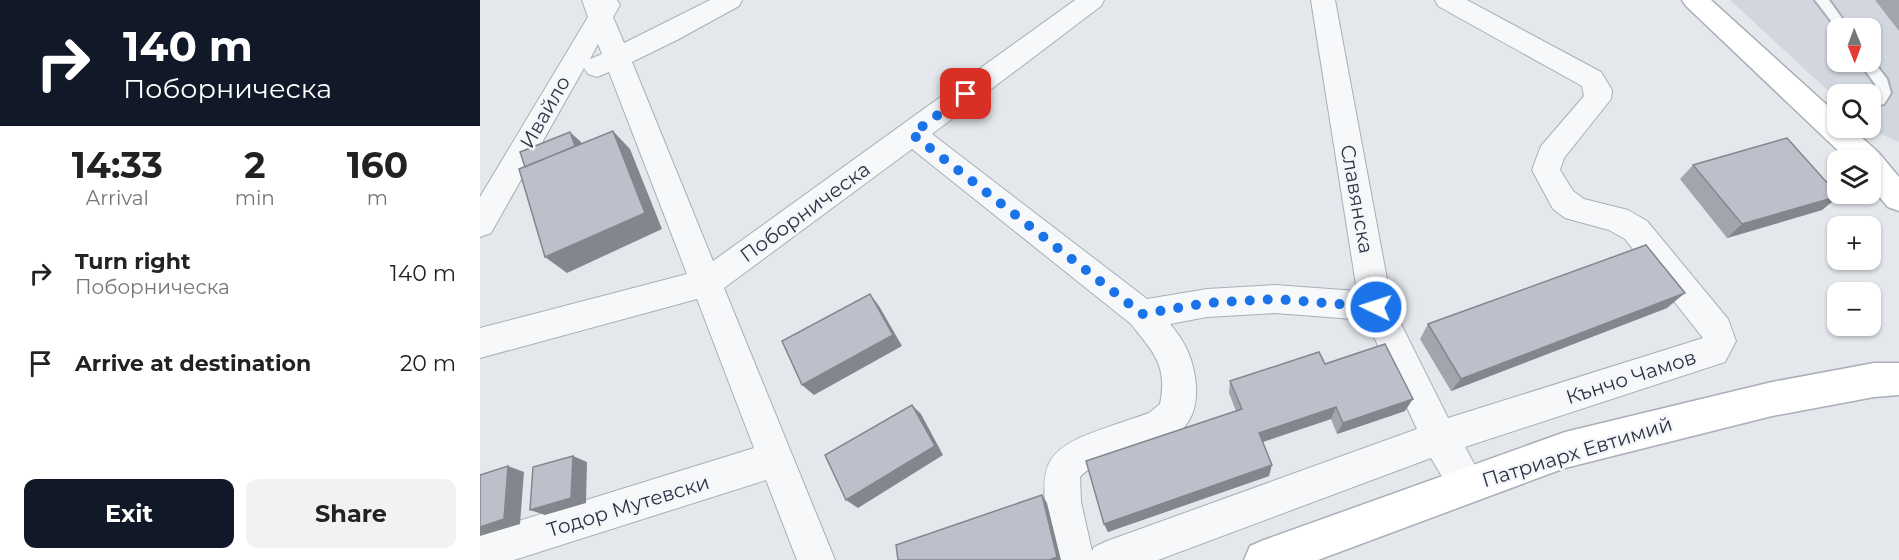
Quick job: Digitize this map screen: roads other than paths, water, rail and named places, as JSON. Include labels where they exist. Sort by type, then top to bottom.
[{"type":"main road","points":[[1695,0],[1826,110],[1858,150]]},
{"type":"main road","points":[[1881,174],[1899,189]]},
{"type":"main road","points":[[1881,178],[1899,198]]},
{"type":"main road","name":"Патриарх Евтимий","points":[[1271,559],[1467,484],[1565,450],[1772,399],[1891,374]]},
{"type":"street","points":[[562,83],[668,34],[730,0]]},
{"type":"street","name":"Поборническа","points":[[480,343],[706,284],[1092,0]]},
{"type":"street","name":"Славянска","points":[[1323,0],[1376,307],[1439,438],[1467,484]]},
{"type":"street","name":"Кънчо Чамов","points":[[1107,560],[1439,438],[1713,351],[1720,341],[1716,329],[1636,230],[1617,219],[1576,209],[1563,200],[1554,187],[1546,170],[1551,154],[1597,99],[1598,90],[1592,79],[1447,0]]},
{"type":"street","points":[[602,5],[616,57],[816,560]]},
{"type":"street","name":"Ивайло","points":[[482,216],[562,83],[602,5]]},
{"type":"street","points":[[912,134],[1142,314],[1173,352],[1178,371],[1179,394],[1175,413],[1160,426],[1081,454],[1070,461],[1063,472],[1060,488],[1075,560]]},
{"type":"street","points":[[1142,314],[1207,303],[1275,299],[1376,307]]},
{"type":"street","name":"Тодор Мутевски","points":[[480,552],[776,459]]},
{"type":"lane","points":[[1822,0],[1836,18]]},
{"type":"lane","points":[[1874,72],[1882,83],[1884,93],[1881,98]]}]
